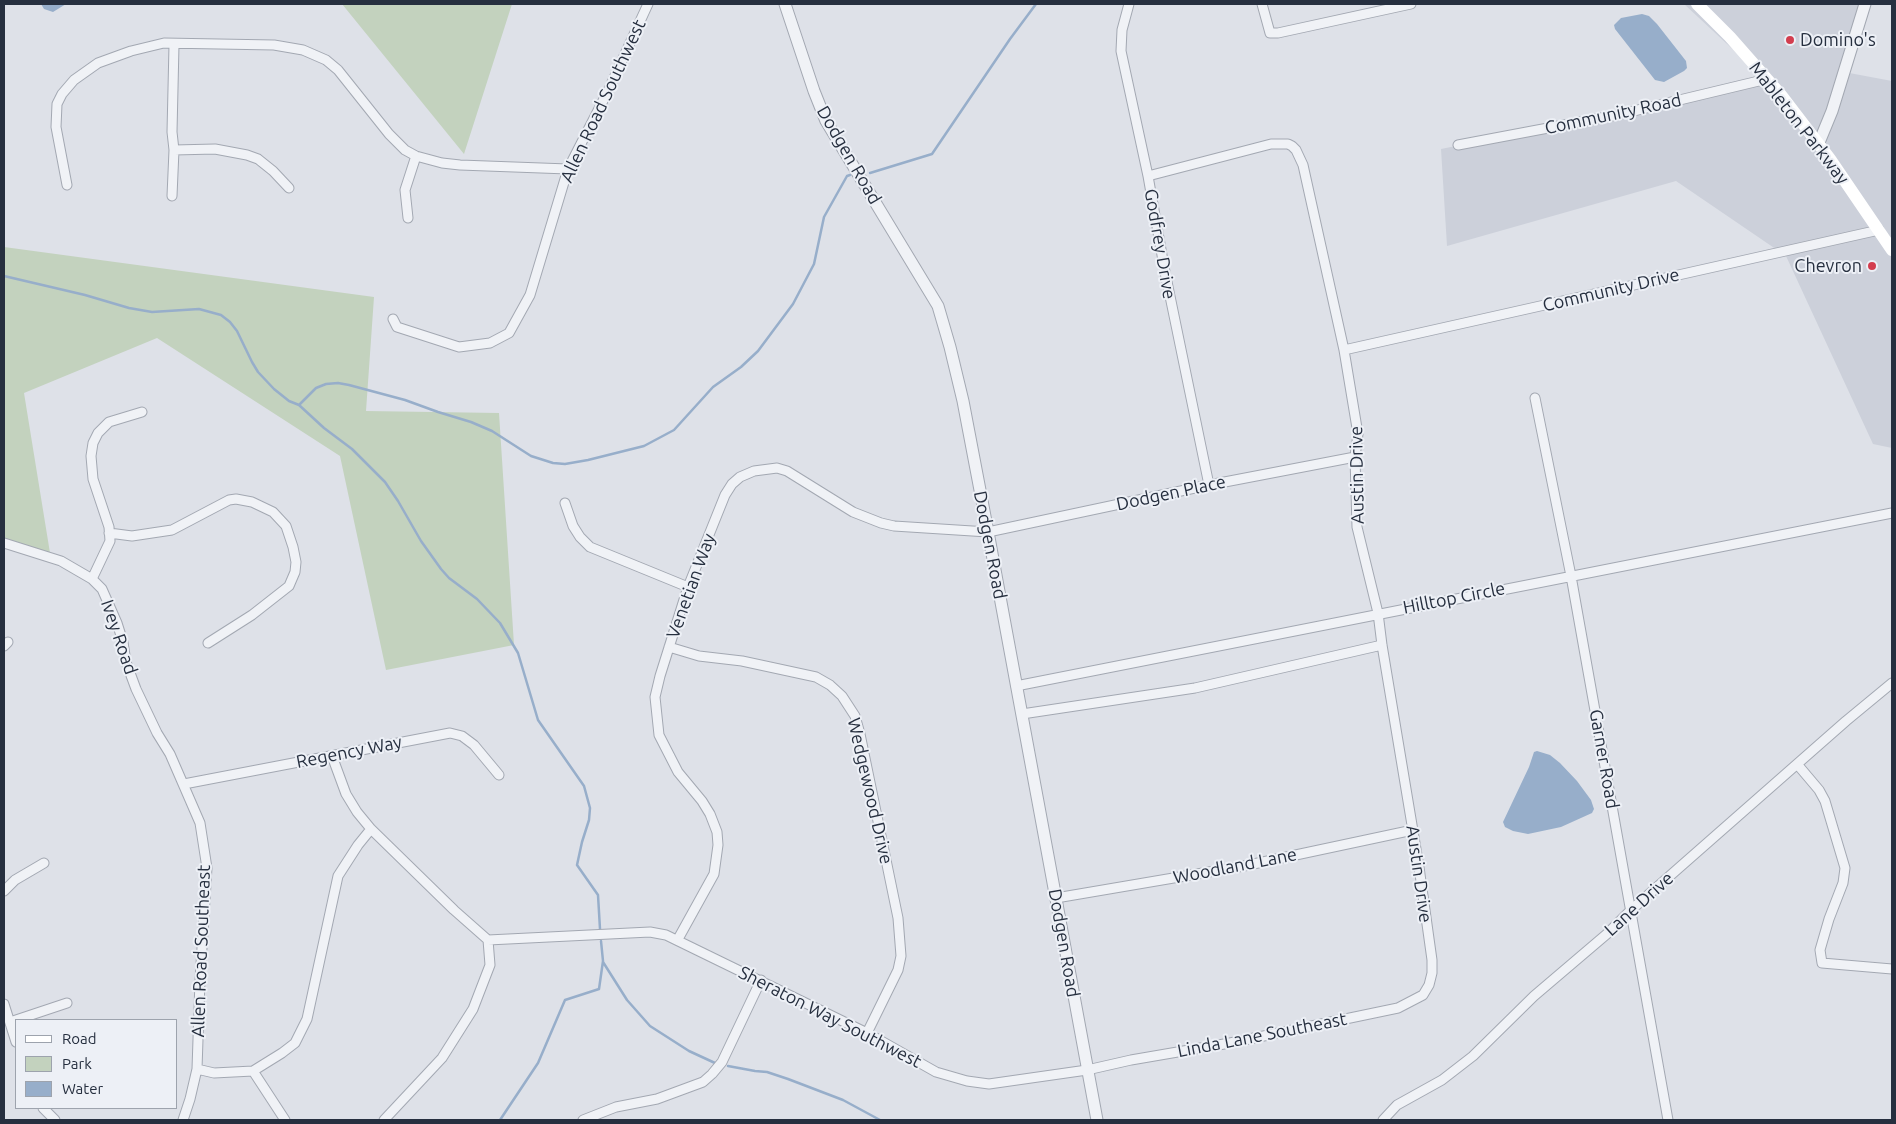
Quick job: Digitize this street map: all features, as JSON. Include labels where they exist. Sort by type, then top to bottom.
[{"type":"main road","name":"Mableton Parkway","points":[[1697,4],[1767,78],[1818,145],[1892,250]]},
{"type":"street","name":"Allen Road Southwest","points":[[393,320],[397,327],[459,347],[490,343],[509,333],[530,295],[568,169],[608,91],[648,4]]},
{"type":"street","name":"Dodgen Road","points":[[785,4],[826,121],[938,306],[950,347],[963,401],[988,532],[1097,1120]]},
{"type":"street","name":"Godfrey Drive","points":[[1129,4],[1122,30],[1121,51],[1148,176],[1165,272],[1209,485]]},
{"type":"street","points":[[1262,4],[1270,33],[1278,33],[1411,4]]},
{"type":"street","points":[[1818,145],[1832,111],[1865,4]]},
{"type":"street","points":[[67,185],[56,127],[57,104],[62,94],[74,80],[98,64],[148,46],[164,43],[174,45],[274,45],[303,50],[326,60],[338,70],[389,134],[406,150],[416,156],[442,163],[460,165],[568,169]]},
{"type":"street","points":[[172,196],[174,45]]},
{"type":"street","name":"Community Road","points":[[1458,145],[1617,116],[1767,78]]},
{"type":"street","name":"Austin Drive","points":[[1148,176],[1271,144],[1288,144],[1292,146],[1303,165],[1344,350],[1358,434],[1355,457],[1357,527],[1378,613],[1413,830],[1432,960],[1432,973],[1429,985]]},
{"type":"street","points":[[174,150],[215,149],[247,154],[258,159],[273,171],[289,188]]},
{"type":"street","points":[[408,218],[405,190],[416,156]]},
{"type":"street","name":"Community Drive","points":[[1344,350],[1878,230]]},
{"type":"street","name":"Garner Road","points":[[1535,398],[1572,576],[1668,1120]]},
{"type":"street","points":[[92,579],[110,542],[109,527],[93,479],[92,443],[98,433],[109,422],[142,412]]},
{"type":"street","name":"Dodgen Place","points":[[988,532],[1209,485],[1355,457]]},
{"type":"street","name":"Venetian Way","points":[[678,939],[714,874],[718,846],[717,832],[710,814],[702,801],[678,772],[659,735],[655,697],[688,587],[725,495],[732,484],[740,477],[754,471],[777,468],[787,471],[853,512],[881,523],[894,526],[988,532]]},
{"type":"street","points":[[109,533],[132,536],[172,530],[229,500],[252,502],[273,512],[286,526],[296,562],[295,572],[289,586],[252,615],[208,642]]},
{"type":"street","points":[[565,503],[573,526],[590,547],[688,587]]},
{"type":"street","name":"Hilltop Circle","points":[[1016,686],[1892,513]]},
{"type":"street","name":"Ivey Road","points":[[4,543],[60,561],[92,579],[102,589],[117,622],[126,662],[136,689],[184,784]]},
{"type":"street","points":[[1022,714],[1195,688],[1382,645]]},
{"type":"street","name":"Wedgewood Drive","points":[[669,647],[699,656],[742,661],[816,677],[830,685],[842,696],[855,716],[898,918],[901,948],[898,970],[867,1033]]},
{"type":"street","name":"Lane Drive","points":[[1383,1120],[1398,1105],[1442,1080],[1474,1056],[1534,996],[1608,933],[1631,910],[1846,720],[1892,683]]},
{"type":"street","name":"Regency Way","points":[[184,784],[450,734],[462,736],[474,744],[499,775]]},
{"type":"street","points":[[332,756],[346,794],[357,812],[371,829],[454,910],[488,940],[490,965],[472,1009],[442,1058],[384,1120]]},
{"type":"street","points":[[1797,764],[1819,790],[1825,801],[1845,868],[1843,883],[1829,919],[1820,950],[1822,963],[1892,969]]},
{"type":"street","name":"Allen Road Southeast","points":[[183,1120],[197,1069],[207,868],[200,823],[184,784]]},
{"type":"street","points":[[197,1069],[214,1073],[253,1071],[295,1043],[309,1010],[338,876],[371,829]]},
{"type":"street","name":"Woodland Lane","points":[[1056,898],[1244,866],[1413,830]]},
{"type":"street","points":[[4,891],[14,880],[44,863]]},
{"type":"street","name":"Sheraton Way Southwest","points":[[488,940],[650,932],[666,935],[678,939],[867,1033],[936,1072],[967,1082],[989,1084],[1087,1070]]},
{"type":"street","points":[[583,1120],[616,1107],[657,1099],[703,1082],[722,1062],[761,980]]},
{"type":"street","name":"Linda Lane Southeast","points":[[1087,1070],[1398,1008],[1423,995],[1429,985]]},
{"type":"street","points":[[19,1019],[67,1003]]},
{"type":"street","points":[[4,1004],[15,1039]]},
{"type":"street","points":[[10,1022],[15,1020]]},
{"type":"street","points":[[253,1071],[285,1120]]},
{"type":"street","points":[[44,1109],[55,1120]]},
{"type":"shaded area","points":[[1684,4],[1859,4],[1844,72],[1892,81],[1892,448],[1873,444],[1786,256],[1676,181],[1447,246],[1441,149],[1769,83]]},
{"type":"green space","points":[[342,4],[512,4],[464,154]]},
{"type":"green space","points":[[4,247],[374,297],[366,411],[499,413],[514,645],[386,670],[340,456],[157,338],[24,393],[50,553],[4,538]]},
{"type":"water","points":[[41,4],[66,4],[53,12],[44,9]]},
{"type":"water","points":[[1642,14],[1649,16],[1657,24],[1686,61],[1687,68],[1684,71],[1664,82],[1655,80],[1615,29],[1614,25],[1621,18]]},
{"type":"water","points":[[1537,751],[1550,755],[1560,763],[1577,781],[1591,800],[1594,809],[1592,813],[1561,827],[1528,834],[1513,831],[1505,827],[1503,822],[1529,767],[1534,752]]},
{"type":"waterway","points":[[870,173],[932,154],[1036,4]]},
{"type":"waterway","points":[[299,405],[316,388],[326,384],[338,383],[349,385],[405,400],[471,422],[492,431],[531,456],[553,463],[565,464],[588,460],[644,446],[674,430],[713,387],[741,367],[758,351],[793,304],[814,264],[824,217],[847,176],[850,175]]},
{"type":"waterway","points":[[4,276],[85,295],[129,308],[152,312],[199,309],[221,315],[237,331],[258,372],[274,389],[289,401],[299,405],[324,428],[352,449],[385,482],[421,541],[441,569],[449,578],[477,599],[500,623],[518,653],[538,720],[584,786],[590,808],[589,820],[577,865],[598,895],[600,929]]},
{"type":"waterway","points":[[500,1120],[538,1063],[565,1000],[599,989],[603,961],[601,941]]},
{"type":"waterway","points":[[603,962],[627,1000],[650,1026],[689,1051],[715,1063]]},
{"type":"waterway","points":[[728,1066],[767,1072],[788,1079],[843,1100],[880,1120]]},
{"type":"place","name":"Domino's","points":[[1790,40]]},
{"type":"place","name":"Chevron","points":[[1872,266]]}]
